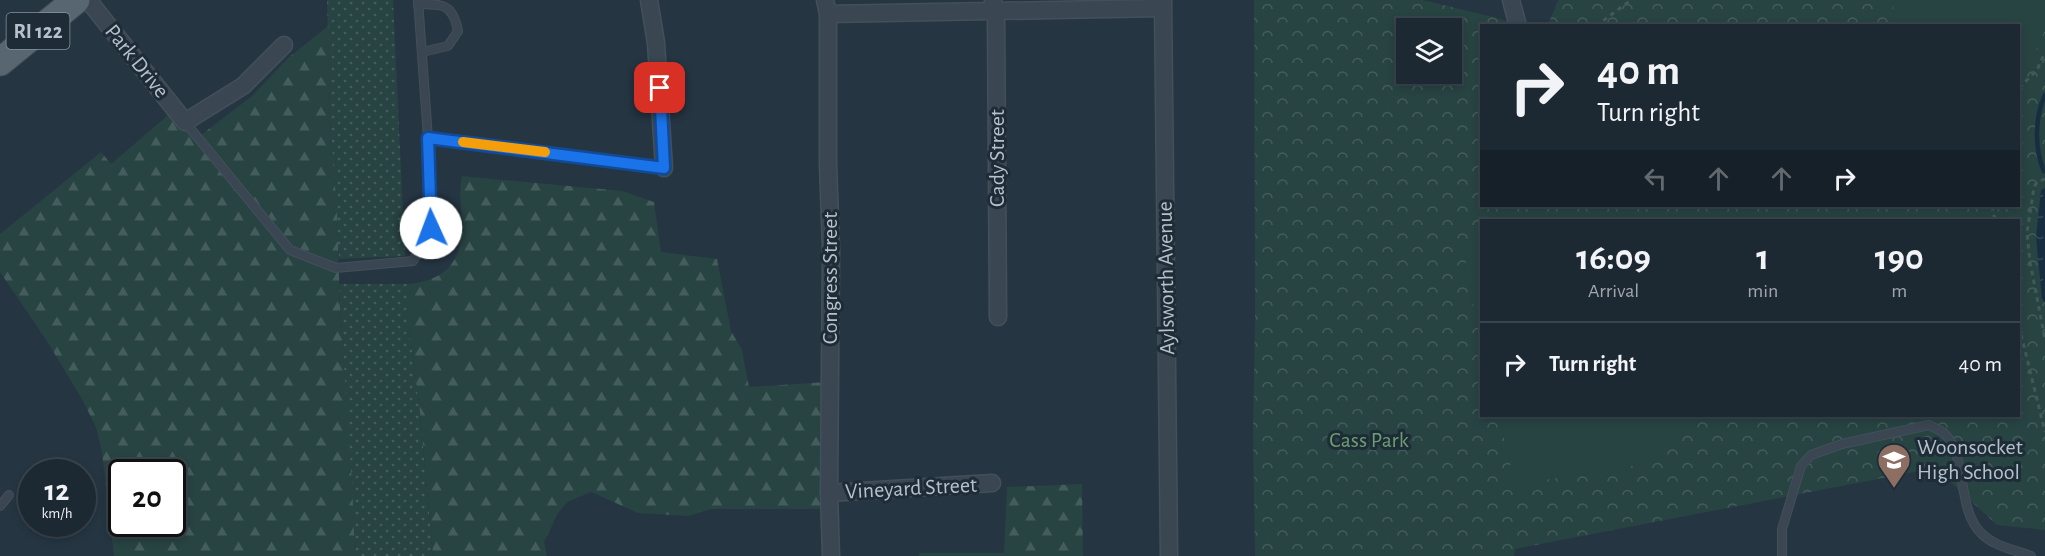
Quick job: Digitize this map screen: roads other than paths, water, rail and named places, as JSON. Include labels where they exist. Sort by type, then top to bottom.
[{"type":"main road","name":"RI 122","points":[[2,56],[76,0]]},
{"type":"street","name":"Park Drive","points":[[88,0],[185,122]]},
{"type":"street","points":[[649,0],[660,88],[664,168]]},
{"type":"street","points":[[1511,0],[1517,24]]},
{"type":"street","points":[[826,7],[1163,4]]},
{"type":"street","name":"Aylsworth Avenue","points":[[1163,4],[1169,556]]},
{"type":"street","name":"Cady Street","points":[[995,5],[998,317]]},
{"type":"street","name":"Congress Street","points":[[826,7],[831,250],[829,493],[831,556]]},
{"type":"street","points":[[185,122],[243,86],[284,45]]},
{"type":"street","name":"Vineyard Street","points":[[829,493],[992,483]]},
{"type":"lane","points":[[185,122],[290,250],[336,268],[413,261],[431,228],[428,138],[418,2],[448,8],[455,17],[458,31],[448,46],[422,52]]},
{"type":"lane","points":[[428,138],[664,168]]},
{"type":"lane","points":[[1782,556],[1782,529],[1801,466],[1811,455],[1842,444],[1929,425],[1945,434],[1954,448],[1968,512],[1980,533],[1994,542],[2031,556]]},
{"type":"lane","points":[[0,506],[9,495]]},
{"type":"water","points":[[2045,188],[2045,303],[2042,299],[2036,237],[2041,190]]},
{"type":"waterway","points":[[2044,171],[2037,143],[2037,133],[2039,113],[2045,95]]},
{"type":"place","name":"Woonsocket High School","points":[[1894,489]]},
{"type":"park label","name":"Cass Park","points":[[1369,440]]}]
